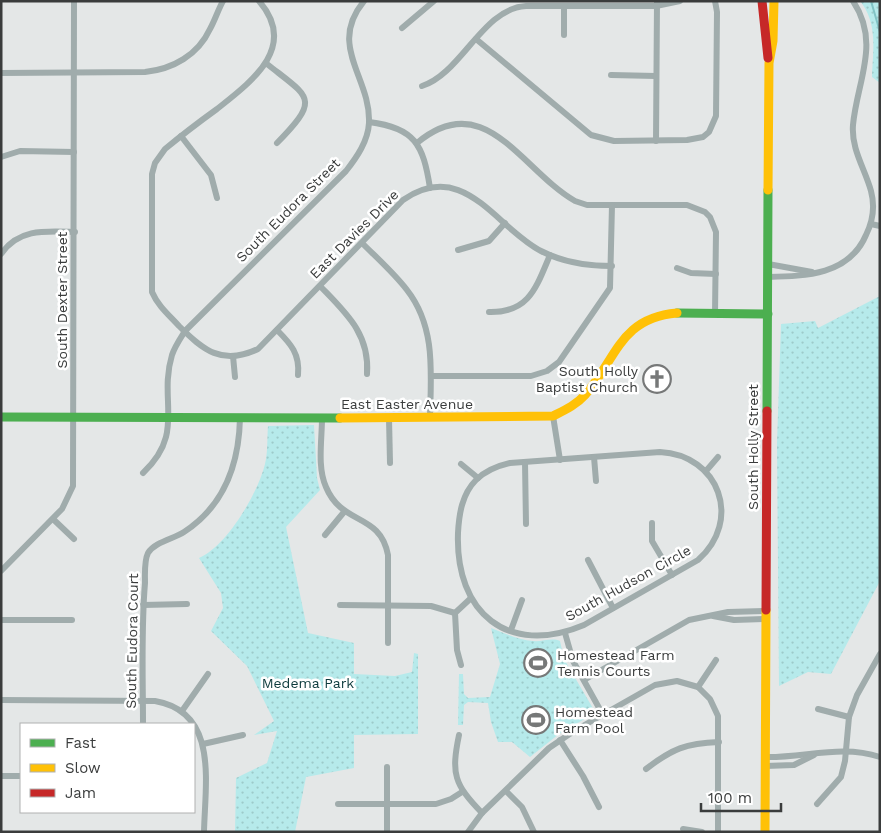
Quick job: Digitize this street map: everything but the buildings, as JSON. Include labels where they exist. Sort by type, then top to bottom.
[{"type":"main road","name":"South Holly Street","points":[[762,1],[764,34],[769,63]]},
{"type":"main road","name":"South Holly Street","points":[[765,832],[769,63],[773,41],[774,1]]},
{"type":"main road","name":"East Easter Avenue","points":[[1,417],[168,419],[553,416],[563,413],[582,401],[621,341],[641,322],[666,314],[768,314]]},
{"type":"street","name":"South Dexter Street","points":[[1,571],[67,503],[73,486],[74,1]]},
{"type":"street","points":[[1,73],[145,72],[176,64],[201,44],[224,1]]},
{"type":"street","points":[[259,1],[269,15],[272,27],[273,42],[267,64],[298,86],[305,99],[305,109],[300,119],[277,143]]},
{"type":"street","points":[[402,28],[434,1]]},
{"type":"street","points":[[422,86],[436,79],[499,16],[512,8],[680,1]]},
{"type":"street","points":[[476,39],[591,135],[605,140],[656,141],[696,139],[703,136],[713,125],[717,107],[717,12],[715,1]]},
{"type":"street","points":[[768,277],[815,273],[833,268],[847,261],[863,242],[871,224],[873,211],[871,190],[853,136],[855,113],[866,75],[868,36],[864,18],[853,1]]},
{"type":"street","name":"South Eudora Street","points":[[143,473],[160,454],[165,443],[170,364],[174,348],[185,331],[346,171],[363,146],[369,122],[366,100],[353,68],[349,48],[351,21],[362,2]]},
{"type":"street","points":[[656,141],[657,3]]},
{"type":"street","points":[[564,6],[564,35]]},
{"type":"street","name":"East Davies Drive","points":[[267,64],[250,83],[162,152],[152,174],[151,286],[156,302],[198,345],[208,351],[233,356],[258,349],[403,200],[418,191],[430,188],[458,190],[472,196],[534,247],[550,256],[572,263],[612,266]]},
{"type":"street","points":[[611,75],[656,76]]},
{"type":"street","points":[[369,122],[403,130],[417,143],[426,162],[430,188]]},
{"type":"street","points":[[417,143],[432,131],[444,126],[465,124],[480,127],[495,134],[570,198],[587,205],[687,205],[706,212],[716,232],[715,314]]},
{"type":"street","points":[[181,136],[211,175],[218,198]]},
{"type":"street","points":[[1,156],[20,151],[74,152]]},
{"type":"street","points":[[431,376],[531,376],[547,371],[564,356],[590,315],[608,294],[612,281],[612,205]]},
{"type":"street","points":[[458,250],[489,241],[505,223]]},
{"type":"street","points":[[871,224],[880,226]]},
{"type":"street","points":[[1,254],[15,239],[28,233],[75,232]]},
{"type":"street","points":[[362,243],[399,280],[418,307],[429,338],[431,376],[430,417]]},
{"type":"street","points":[[489,312],[508,311],[526,301],[550,256]]},
{"type":"street","points":[[768,264],[815,273]]},
{"type":"street","points":[[677,268],[691,273],[716,274]]},
{"type":"street","points":[[320,286],[359,329],[368,355],[368,374]]},
{"type":"street","points":[[277,330],[294,348],[299,365],[298,375]]},
{"type":"street","points":[[233,356],[235,377]]},
{"type":"street","points":[[553,416],[560,460]]},
{"type":"street","name":"South Eudora Court","points":[[143,723],[143,605],[148,553],[156,545],[184,532],[199,520],[224,489],[233,471],[237,453],[240,418]]},
{"type":"street","points":[[322,418],[323,478],[331,497],[344,512],[374,527],[384,540],[388,556],[388,643]]},
{"type":"street","points":[[389,418],[390,463]]},
{"type":"street","name":"South Hudson Circle","points":[[478,478],[498,467],[525,462],[672,453],[686,457],[706,471],[719,495],[722,509],[720,526],[712,545],[704,555],[614,608],[565,633]]},
{"type":"street","points":[[594,457],[596,481]]},
{"type":"street","points":[[706,471],[718,457]]},
{"type":"street","points":[[525,462],[526,524]]},
{"type":"street","points":[[461,464],[478,478],[464,498],[459,517],[459,564],[470,599],[491,621],[511,630],[535,636],[565,633],[570,654],[603,714]]},
{"type":"street","points":[[325,535],[344,512]]},
{"type":"street","points":[[53,518],[74,539]]},
{"type":"street","points":[[652,523],[652,541],[672,575]]},
{"type":"street","points":[[588,560],[614,608]]},
{"type":"street","points":[[454,613],[470,599]]},
{"type":"street","points":[[511,630],[522,600]]},
{"type":"street","points":[[143,605],[187,604]]},
{"type":"street","points":[[340,605],[431,606],[454,613]]},
{"type":"street","points":[[584,680],[682,623],[696,617],[732,612],[766,615]]},
{"type":"street","points":[[454,613],[457,650],[462,665]]},
{"type":"street","points":[[1,620],[72,620]]},
{"type":"street","points":[[817,804],[838,784],[841,777],[845,761],[849,717],[857,695],[880,654]]},
{"type":"street","points":[[698,687],[716,660]]},
{"type":"street","points":[[182,711],[208,674]]},
{"type":"street","points":[[468,832],[482,814],[531,764],[560,740],[659,683],[677,681],[698,687],[714,706],[719,720],[718,832]]},
{"type":"street","points":[[1,700],[143,700],[166,703],[182,711],[193,723]]},
{"type":"street","points":[[818,709],[849,717]]},
{"type":"street","points":[[195,725],[203,744],[205,756],[204,832]]},
{"type":"street","points":[[203,744],[243,735]]},
{"type":"street","points":[[459,735],[454,766],[462,792],[482,814]]},
{"type":"street","points":[[560,740],[583,776],[599,807]]},
{"type":"street","points":[[646,769],[681,747],[697,743],[719,742]]},
{"type":"street","points":[[765,762],[845,750],[880,757]]},
{"type":"street","points":[[387,767],[387,832]]},
{"type":"street","points":[[1,776],[20,776]]},
{"type":"street","points":[[506,791],[522,807],[534,832]]},
{"type":"street","points":[[338,804],[436,804],[462,792]]},
{"type":"street","points":[[683,829],[702,832]]},
{"type":"green space","points":[[860,1],[879,1],[880,5],[880,83],[872,77],[872,28],[870,18]]},
{"type":"green space","points":[[880,296],[880,581],[831,674],[808,672],[779,686],[777,443],[781,324],[815,321],[818,328]]},
{"type":"green space","name":"Medema Park","points":[[314,425],[317,478],[320,490],[286,527],[308,633],[354,643],[354,674],[395,676],[412,672],[414,653],[418,654],[418,734],[354,735],[354,768],[306,777],[295,832],[235,832],[236,778],[267,763],[277,731],[254,735],[274,721],[247,666],[211,631],[223,608],[221,593],[199,558],[210,552],[230,531],[256,489],[265,464],[268,426]]},
{"type":"green space","points":[[491,628],[527,640],[554,639],[560,641],[564,659],[594,710],[593,714],[559,734],[530,757],[512,742],[498,742],[491,722],[488,703],[468,702],[464,705],[463,725],[458,725],[459,674],[463,674],[464,694],[468,698],[490,697],[500,664]]},
{"type":"green space","name":"Homestead Farm Tennis Courts","points":[[525,649],[551,649],[552,678],[524,677]]},
{"type":"green space","name":"Homestead Farm Pool","points":[[539,705],[553,722],[535,737],[519,718]]},
{"type":"waterway","points":[[871,1],[880,32]]},
{"type":"traffic: fast","points":[[767,411],[768,190]]},
{"type":"traffic: fast","points":[[677,313],[768,314]]},
{"type":"traffic: fast","points":[[1,417],[340,418]]},
{"type":"traffic: slow","points":[[768,190],[769,63],[773,41],[774,1]]},
{"type":"traffic: slow","points":[[340,418],[553,416],[582,399],[631,331],[658,316],[677,313]]},
{"type":"traffic: slow","points":[[765,832],[766,610]]},
{"type":"traffic: jam","points":[[762,1],[768,58]]},
{"type":"traffic: jam","points":[[766,610],[767,411]]},
{"type":"place","name":"South Holly Baptist Church","points":[[657,379]]},
{"type":"place","name":"Homestead Farm Tennis Courts","points":[[538,663]]},
{"type":"place","name":"Homestead Farm Pool","points":[[536,720]]}]
